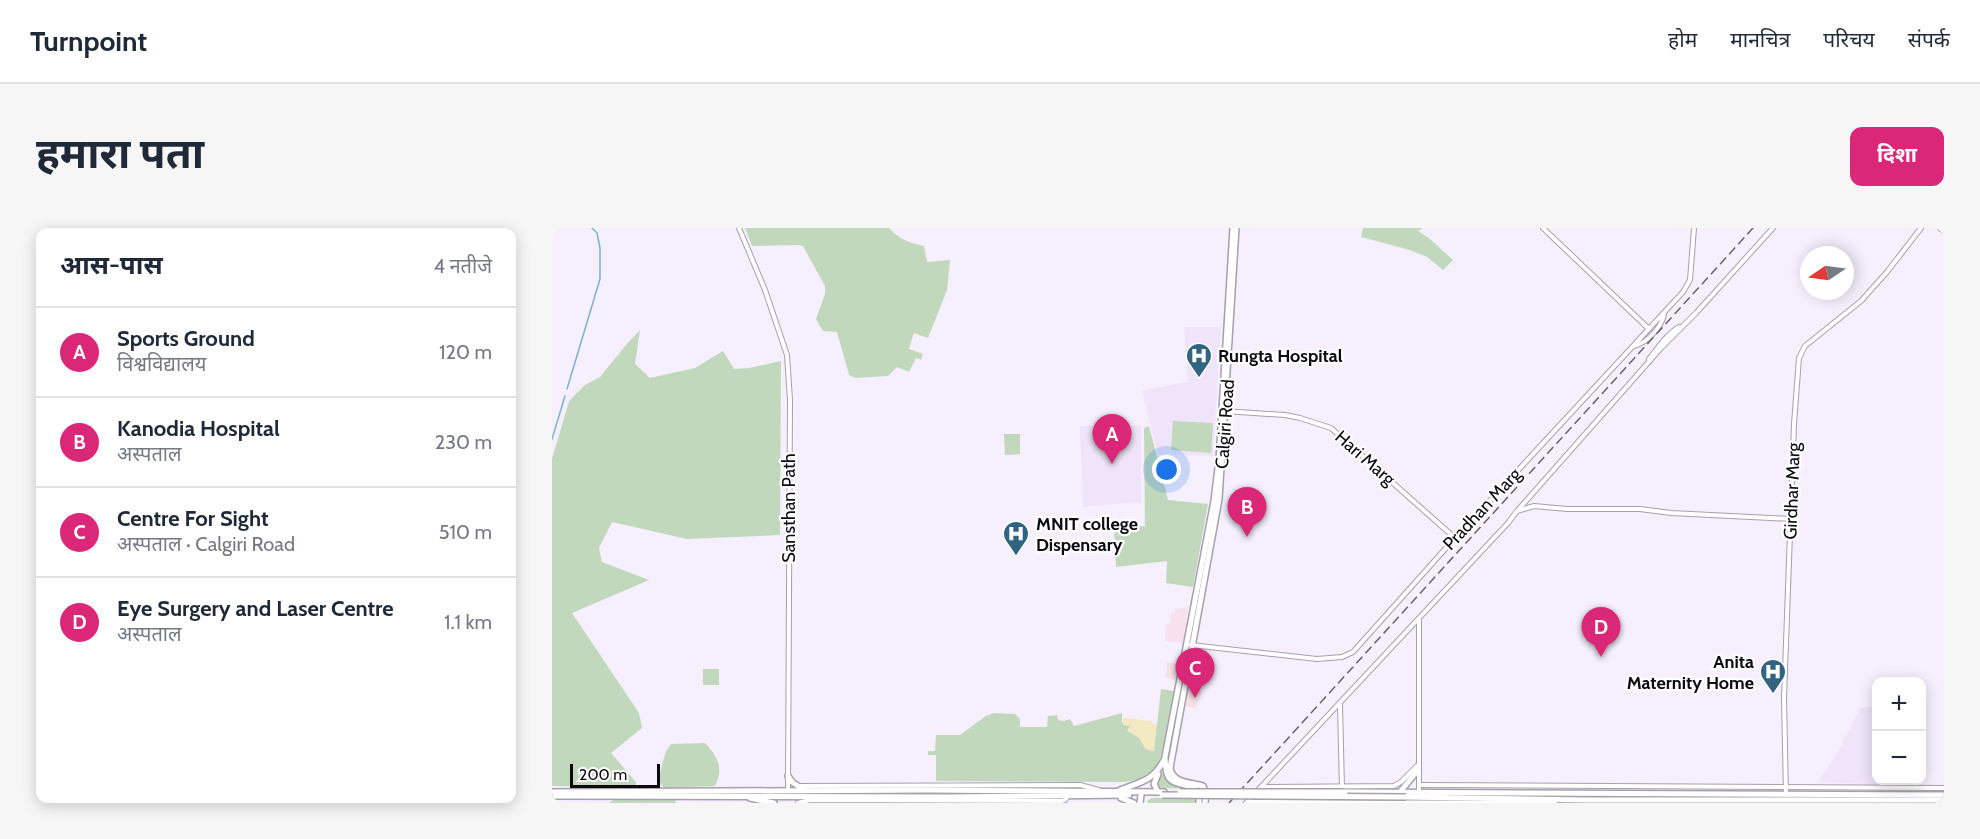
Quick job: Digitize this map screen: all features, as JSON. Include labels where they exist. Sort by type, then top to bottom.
[{"type":"main road","name":"Calgiri Road","points":[[1161,793],[1154,784],[1168,761],[1219,499],[1234,228]]},
{"type":"main road","points":[[1114,794],[1148,780],[1168,761]]},
{"type":"main road","points":[[1168,761],[1166,772],[1172,781],[1197,790],[1199,803]]},
{"type":"main road","points":[[1168,761],[1171,774],[1176,778],[1203,786],[1206,794],[1205,803]]},
{"type":"main road","points":[[1397,792],[1408,784],[1418,768]]},
{"type":"main road","points":[[788,779],[802,788],[1557,802],[1750,799],[1786,795],[1944,795]]},
{"type":"main road","points":[[552,792],[789,797],[802,788]]},
{"type":"main road","points":[[552,796],[916,798],[1161,793],[1397,792],[1414,799],[1944,800]]},
{"type":"main road","points":[[1114,794],[1134,803]]},
{"type":"main road","points":[[1140,803],[1141,795]]},
{"type":"main road","points":[[746,796],[756,801],[774,803]]},
{"type":"main road","points":[[858,800],[873,797]]},
{"type":"street","name":"Sansthan Path","points":[[739,228],[765,290],[787,356],[790,400],[789,797]]},
{"type":"street","points":[[1543,228],[1649,329]]},
{"type":"street","name":"Pradhan Marg","points":[[1190,645],[1317,659],[1346,656],[1353,652],[1455,538],[1683,292],[1690,280],[1694,228]]},
{"type":"street","points":[[1247,803],[1419,619],[1773,228]]},
{"type":"street","points":[[1913,228],[1916,236]]},
{"type":"street","name":"Girdhar Marg","points":[[1786,795],[1784,720],[1796,378],[1800,354],[1805,346],[1861,301],[1922,228]]},
{"type":"street","points":[[1633,346],[1638,346],[1655,332],[1663,320],[1664,313]]},
{"type":"street","points":[[1650,362],[1649,359],[1664,339],[1681,328]]},
{"type":"street","name":"Hari Marg","points":[[1224,411],[1285,415],[1331,428],[1455,538]]},
{"type":"street","points":[[1531,494],[1530,501],[1534,506]]},
{"type":"street","points":[[1517,511],[1534,506],[1567,509],[1640,509],[1671,513],[1791,519]]},
{"type":"street","points":[[1247,803],[1414,799],[1419,784],[1419,619]]},
{"type":"street","points":[[1340,703],[1343,802]]},
{"type":"street","points":[[1261,788],[1394,786],[1418,768]]},
{"type":"street","points":[[1419,784],[1944,788]]},
{"type":"street","points":[[798,803],[810,800],[916,798]]},
{"type":"shaded area","points":[[1184,327],[1221,327],[1213,456],[1158,454],[1142,391],[1187,382],[1210,383],[1188,381]]},
{"type":"shaded area","points":[[1080,426],[1141,426],[1141,502],[1083,507]]},
{"type":"shaded area","points":[[1188,607],[1184,643],[1165,641],[1166,624],[1170,623],[1170,614],[1175,614],[1175,609]]},
{"type":"shaded area","points":[[1196,650],[1206,652],[1206,667],[1202,668],[1206,669],[1204,681],[1189,679]]},
{"type":"shaded area","points":[[1167,662],[1179,664],[1176,679],[1166,678]]},
{"type":"shaded area","points":[[1189,680],[1203,681],[1196,708],[1184,706]]},
{"type":"shaded area","points":[[1872,706],[1872,785],[1818,782],[1835,757],[1860,708]]},
{"type":"green space","points":[[745,228],[889,228],[905,240],[924,246],[927,262],[950,260],[947,290],[928,338],[914,333],[909,349],[923,354],[921,360],[916,358],[909,372],[897,367],[888,376],[856,378],[849,375],[837,332],[823,331],[816,319],[825,294],[825,286],[803,246],[752,246]]},
{"type":"green space","points":[[1363,228],[1422,228],[1419,231],[1415,229],[1453,260],[1443,270],[1427,257],[1410,250],[1361,237]]},
{"type":"green space","points":[[640,330],[635,364],[650,378],[695,368],[723,351],[734,369],[781,361],[780,535],[687,539],[612,522],[599,548],[602,562],[649,580],[572,613],[639,713],[642,728],[611,753],[636,782],[635,787],[552,786],[552,459],[569,401],[585,385],[600,377]]},
{"type":"green space","points":[[1173,421],[1213,423],[1211,453],[1171,450]]},
{"type":"green space","points":[[1149,426],[1168,500],[1208,504],[1193,587],[1166,583],[1167,561],[1116,567],[1114,527],[1145,526],[1144,428]]},
{"type":"green space","points":[[1004,434],[1020,434],[1020,454],[1005,455]]},
{"type":"green space","points":[[703,669],[719,669],[719,685],[703,685]]},
{"type":"green space","points":[[1161,689],[1174,691],[1160,762],[1151,772],[1137,780],[1123,782],[936,781],[936,755],[928,755],[928,751],[935,751],[936,735],[960,735],[986,716],[994,713],[1015,714],[1020,719],[1020,727],[1047,727],[1048,716],[1057,715],[1058,720],[1064,721],[1070,719],[1074,726],[1122,713],[1122,723],[1157,724]]},
{"type":"green space","points":[[705,743],[718,763],[719,774],[715,786],[664,788],[658,780],[664,757],[671,744]]},
{"type":"green space","points":[[1164,771],[1196,789],[1161,788],[1156,783]]},
{"type":"green space","points":[[1152,798],[1197,798],[1196,803],[1148,803],[1147,801]]},
{"type":"green space","points":[[615,799],[675,800],[676,803],[609,803]]},
{"type":"sand","points":[[1123,718],[1152,721],[1152,724],[1157,724],[1154,751],[1146,749],[1139,738],[1127,731],[1130,726],[1123,725]]},
{"type":"waterway","points":[[567,389],[600,279],[600,248],[597,233],[592,228]]},
{"type":"waterway","points":[[552,439],[565,396]]},
{"type":"railway","points":[[1229,803],[1753,228]]},
{"type":"place","name":"Rungta Hospital","points":[[1199,379]]},
{"type":"place","name":"Sports Ground","points":[[1112,464]]},
{"type":"place","name":"Kanodia Hospital","points":[[1247,537]]},
{"type":"place","name":"MNIT college Dispensary","points":[[1016,557]]},
{"type":"place","name":"Eye Surgery and Laser Centre","points":[[1601,657]]},
{"type":"place","name":"Anita Maternity Home","points":[[1773,695]]},
{"type":"place","name":"Centre For Sight","points":[[1195,698]]}]
